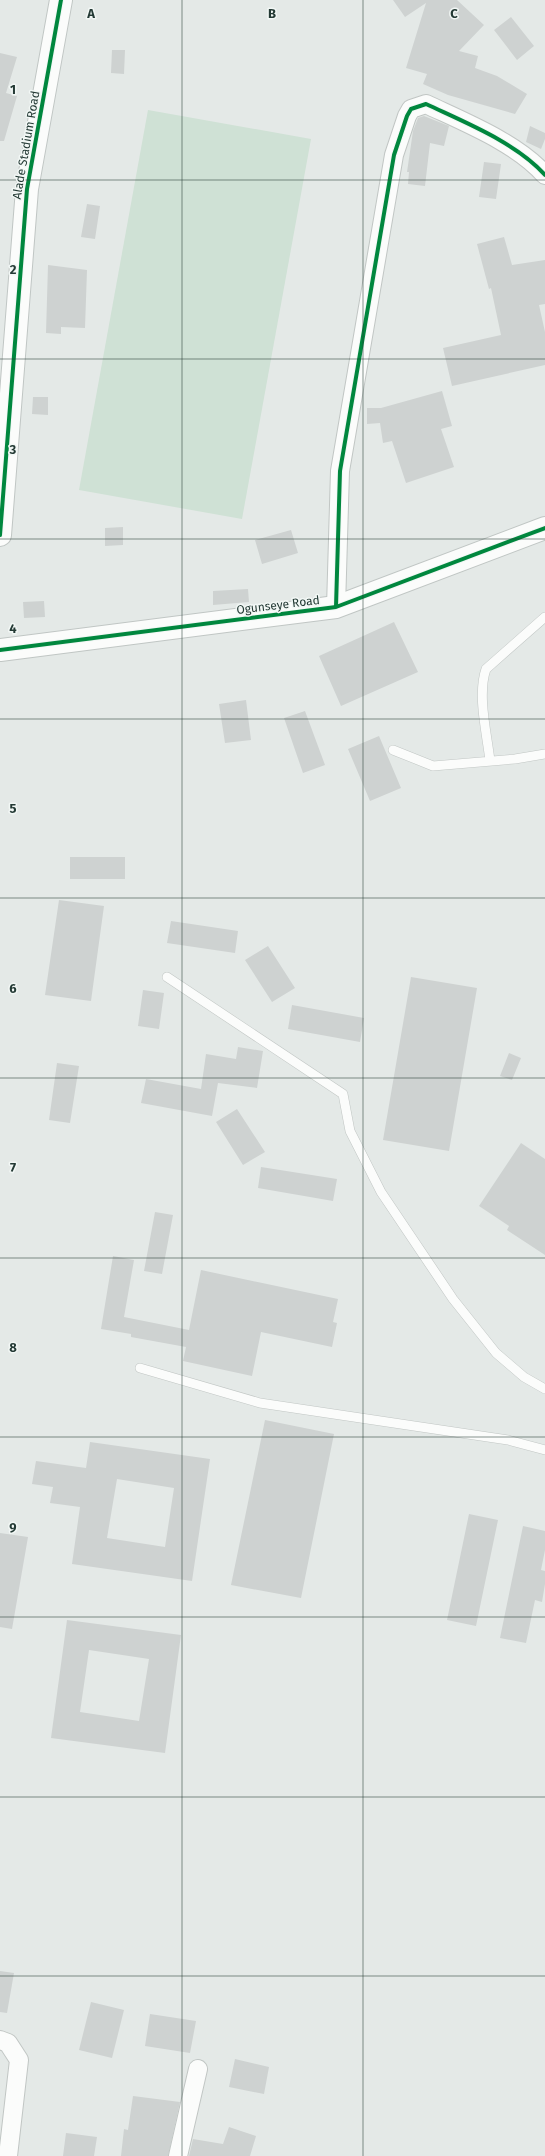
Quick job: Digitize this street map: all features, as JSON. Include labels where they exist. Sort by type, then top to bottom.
[{"type":"street","name":"Alade Stadium Road","points":[[0,534],[27,189],[61,0]]},
{"type":"street","points":[[336,607],[340,471],[394,155],[407,116],[411,108],[426,104],[468,124],[517,151],[545,175]]},
{"type":"street","name":"Ogunseye Road","points":[[0,650],[336,607],[545,528]]},
{"type":"street","points":[[0,2040],[8,2043],[20,2060],[8,2156]]},
{"type":"street","points":[[178,2156],[198,2070]]},
{"type":"lane","points":[[490,761],[483,697],[483,679],[486,669],[545,617]]},
{"type":"lane","points":[[393,750],[433,766],[515,759],[545,754]]},
{"type":"lane","points":[[167,977],[342,1094],[350,1131],[381,1192],[453,1299],[496,1352],[524,1377],[545,1389]]},
{"type":"lane","points":[[140,1368],[260,1403],[508,1440],[545,1450]]},
{"type":"green space","points":[[148,110],[311,139],[242,519],[79,490]]},
{"type":"building","points":[[393,0],[457,0],[484,25],[459,51],[478,56],[475,68],[497,76],[527,94],[515,114],[448,95],[423,84],[427,74],[406,68],[426,3],[405,17]]},
{"type":"building","points":[[511,17],[534,46],[517,60],[494,30]]},
{"type":"building","points":[[112,50],[125,50],[124,74],[111,73]]},
{"type":"building","points":[[0,53],[17,57],[6,93],[17,96],[4,141],[0,141]]},
{"type":"building","points":[[424,116],[449,126],[444,146],[430,143],[425,186],[408,184],[409,172],[407,172],[413,131],[418,118]]},
{"type":"building","points":[[530,126],[545,133],[545,139],[541,149],[526,142]]},
{"type":"building","points":[[484,162],[501,164],[496,199],[479,197]]},
{"type":"building","points":[[87,204],[100,206],[95,239],[81,237]]},
{"type":"building","points":[[504,237],[512,265],[545,260],[545,304],[539,305],[545,332],[545,365],[452,386],[443,348],[501,335],[491,288],[489,289],[477,244]]},
{"type":"building","points":[[48,265],[87,270],[85,328],[61,327],[61,334],[46,333]]},
{"type":"building","points":[[442,391],[452,426],[441,429],[454,467],[406,483],[392,441],[383,443],[380,423],[367,424],[367,408],[381,408]]},
{"type":"building","points":[[33,397],[48,397],[48,415],[32,414]]},
{"type":"building","points":[[123,527],[123,545],[105,546],[105,528]]},
{"type":"building","points":[[291,530],[298,553],[262,564],[255,540]]},
{"type":"building","points":[[248,589],[249,602],[213,605],[213,591]]},
{"type":"building","points":[[44,601],[45,617],[24,618],[23,602]]},
{"type":"building","points":[[394,622],[418,672],[341,706],[319,656]]},
{"type":"building","points":[[246,700],[251,740],[225,743],[219,704]]},
{"type":"building","points":[[305,711],[325,765],[303,773],[284,718]]},
{"type":"building","points":[[379,736],[401,788],[370,801],[348,749]]},
{"type":"building","points":[[70,857],[125,857],[125,879],[70,879]]},
{"type":"building","points":[[59,900],[104,906],[91,1001],[45,995]]},
{"type":"building","points":[[171,921],[238,931],[235,953],[167,943]]},
{"type":"building","points":[[268,946],[295,988],[272,1002],[245,960]]},
{"type":"building","points":[[411,977],[477,988],[449,1151],[383,1140]]},
{"type":"building","points":[[143,990],[164,993],[159,1029],[138,1026]]},
{"type":"building","points":[[292,1005],[364,1018],[360,1042],[288,1029]]},
{"type":"building","points":[[238,1047],[263,1051],[257,1088],[218,1083],[212,1116],[141,1103],[146,1079],[201,1089],[206,1054],[236,1059]]},
{"type":"building","points":[[509,1053],[521,1058],[512,1080],[500,1076]]},
{"type":"building","points":[[57,1063],[79,1066],[70,1123],[49,1120]]},
{"type":"building","points":[[237,1109],[265,1152],[243,1165],[216,1122]]},
{"type":"building","points":[[521,1143],[545,1159],[545,1255],[507,1230],[509,1226],[479,1206]]},
{"type":"building","points":[[261,1167],[337,1179],[333,1201],[258,1188]]},
{"type":"building","points":[[155,1212],[173,1215],[162,1274],[144,1271]]},
{"type":"building","points":[[113,1256],[134,1260],[124,1317],[189,1330],[201,1270],[338,1299],[333,1322],[337,1323],[332,1347],[261,1332],[252,1376],[183,1361],[186,1347],[131,1337],[131,1334],[101,1329]]},
{"type":"building","points":[[265,1420],[334,1434],[301,1598],[231,1585]]},
{"type":"building","points":[[90,1442],[210,1459],[192,1581],[72,1564],[80,1507],[50,1503],[53,1487],[32,1484],[36,1461],[86,1468]],"holes":[[[117,1479],[174,1488],[165,1547],[107,1538]]]},
{"type":"building","points":[[469,1514],[498,1520],[476,1626],[447,1620]]},
{"type":"building","points":[[523,1526],[545,1531],[545,1550],[541,1570],[545,1571],[545,1584],[542,1602],[535,1600],[526,1643],[500,1638]]},
{"type":"building","points":[[0,1533],[28,1537],[12,1629],[0,1627]]},
{"type":"building","points":[[67,1620],[181,1635],[165,1753],[51,1738]],"holes":[[[89,1650],[149,1659],[139,1721],[80,1712]]]},
{"type":"building","points":[[0,1971],[14,1973],[7,2013],[0,2012]]},
{"type":"building","points":[[91,2002],[124,2010],[112,2058],[79,2050]]},
{"type":"building","points":[[150,2014],[196,2021],[190,2053],[145,2046]]},
{"type":"building","points":[[235,2059],[269,2067],[264,2094],[229,2087]]},
{"type":"building","points":[[133,2096],[180,2102],[168,2156],[121,2156],[124,2129],[128,2130]]},
{"type":"building","points":[[229,2127],[256,2136],[250,2156],[189,2156],[193,2139],[223,2144]]},
{"type":"building","points":[[66,2133],[97,2137],[94,2156],[63,2156]]},
{"type":"cycle path","points":[[0,535],[27,189],[61,0]]},
{"type":"cycle path","points":[[336,607],[340,471],[394,155],[407,116],[411,109],[426,104],[505,143],[520,153],[545,175]]},
{"type":"cycle path","points":[[0,650],[336,607],[545,528]]}]
